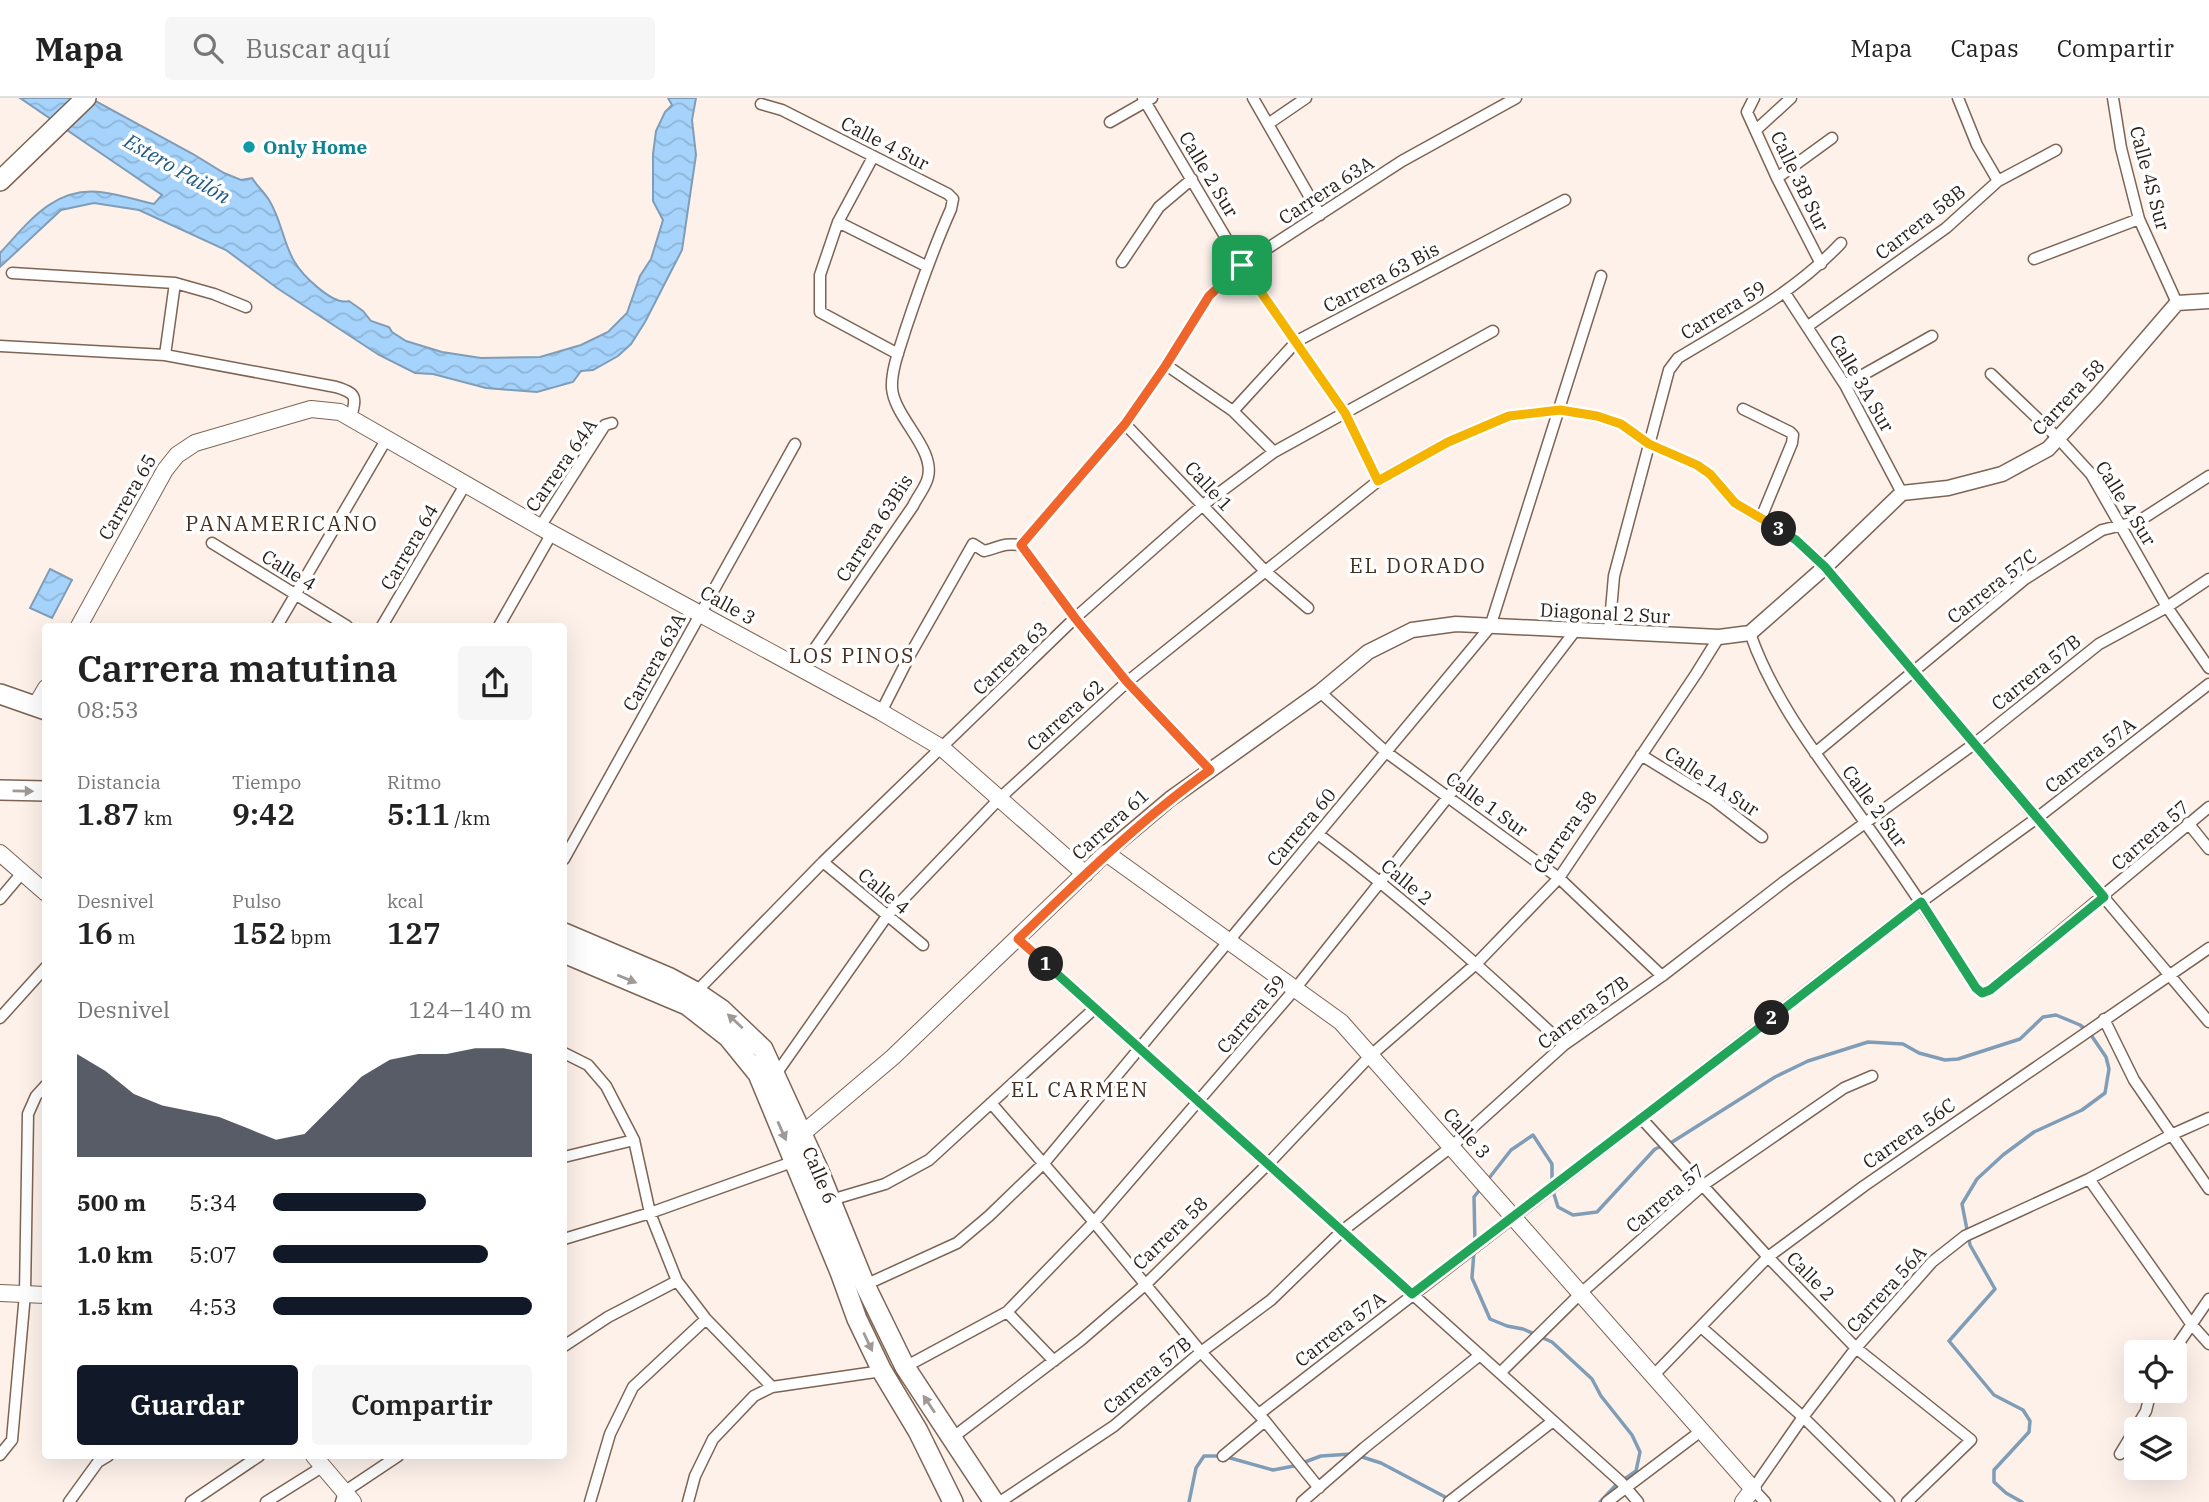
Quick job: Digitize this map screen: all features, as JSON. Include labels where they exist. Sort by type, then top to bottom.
[{"type":"highway","points":[[0,181],[86,98]]},
{"type":"highway","points":[[0,694],[41,708]]},
{"type":"highway","points":[[0,790],[42,791]]},
{"type":"highway","name":"Calle 6","points":[[567,934],[670,978],[696,992],[722,1009],[762,1049],[776,1074],[831,1200],[865,1285],[905,1367],[994,1502]]},
{"type":"highway","name":"Calle 6","points":[[567,954],[687,1005],[729,1037],[758,1074],[857,1319],[953,1502]]},
{"type":"main road","name":"Carrera 65","points":[[81,623],[165,470],[177,454],[195,443],[311,409],[326,410]]},
{"type":"main road","name":"Calle 3","points":[[326,410],[340,412],[351,418],[465,485],[942,748],[1001,797],[1085,874]]},
{"type":"main road","points":[[0,853],[42,890]]},
{"type":"main road","name":"Calle 3","points":[[1106,853],[1341,1022],[1701,1431],[1748,1496]]},
{"type":"main road","name":"Carrera 61","points":[[802,1135],[893,1057],[1106,853]]},
{"type":"main road","points":[[0,1293],[42,1295]]},
{"type":"main road","points":[[318,1461],[346,1499]]},
{"type":"street","points":[[782,110],[785,98]]},
{"type":"street","points":[[1253,98],[1320,215]]},
{"type":"street","points":[[1268,124],[1306,98]]},
{"type":"street","name":"Carrera 63A","points":[[1021,545],[1125,424],[1209,296],[1242,265],[1402,162],[1516,98]]},
{"type":"street","name":"Calle 3B Sur","points":[[1754,98],[1747,112],[1821,264]]},
{"type":"street","points":[[1756,130],[1791,98]]},
{"type":"street","points":[[1958,98],[1977,145],[1998,181]]},
{"type":"street","name":"Calle 4S Sur","points":[[2113,98],[2121,148],[2139,219],[2177,303]]},
{"type":"street","points":[[1110,122],[1147,99]]},
{"type":"street","name":"Calle 2 Sur","points":[[1147,99],[1242,265],[1345,413],[1378,481]]},
{"type":"street","name":"Calle 4 Sur","points":[[761,104],[782,110],[948,194],[953,199]]},
{"type":"street","points":[[1777,178],[1832,138]]},
{"type":"street","name":"Carrera 58B","points":[[1808,326],[1936,235],[1998,181],[2056,150]]},
{"type":"street","points":[[873,157],[838,222],[820,275],[820,312],[898,354]]},
{"type":"street","points":[[1122,262],[1158,207],[1192,178]]},
{"type":"street","name":"Carrera 63Bis","points":[[800,670],[913,506],[928,479],[929,466],[918,440],[895,402],[892,387],[898,354],[926,266],[953,199]]},
{"type":"street","name":"Carrera 63 Bis","points":[[1233,411],[1297,341],[1565,200]]},
{"type":"street","points":[[2034,260],[2139,219]]},
{"type":"street","points":[[838,222],[926,266]]},
{"type":"street","name":"Carrera 59","points":[[1609,633],[1614,576],[1669,370],[1678,358],[1785,293],[1821,264],[1841,243]]},
{"type":"street","points":[[12,273],[175,283],[246,307]]},
{"type":"street","name":"Carrera 60","points":[[865,1285],[957,1243],[1044,1163],[1490,627],[1601,276]]},
{"type":"street","points":[[165,355],[175,283]]},
{"type":"street","name":"Calle 3A Sur","points":[[1785,293],[1845,385],[1902,494]]},
{"type":"street","points":[[2177,303],[2209,301]]},
{"type":"street","name":"Carrera 58","points":[[1902,494],[1948,488],[2002,474],[2048,449],[2177,303]]},
{"type":"street","name":"Carrera 63","points":[[696,992],[823,862],[1075,618],[1203,505],[1274,452],[1493,331]]},
{"type":"street","points":[[1845,385],[1932,336]]},
{"type":"street","points":[[0,346],[165,355],[350,391],[356,400],[351,418]]},
{"type":"street","points":[[1166,365],[1233,411],[1274,452]]},
{"type":"street","name":"Calle 4 Sur","points":[[1991,374],[2091,474],[2167,607],[2209,668]]},
{"type":"street","points":[[1743,409],[1793,435],[1761,518]]},
{"type":"street","name":"Carrera 62","points":[[776,1074],[887,916],[1001,797],[1127,682],[1378,481],[1448,442],[1509,416],[1560,410],[1597,416],[1621,424],[1649,444],[1697,465],[1710,474],[1735,503],[1796,540],[1825,567],[2209,1022]]},
{"type":"street","name":"Carrera 64A","points":[[500,623],[546,530],[606,425],[612,423]]},
{"type":"street","name":"Calle 1","points":[[1125,424],[1266,572]]},
{"type":"street","points":[[279,623],[386,440]]},
{"type":"street","name":"Carrera 63A","points":[[567,854],[795,444]]},
{"type":"street","name":"Carrera 57C","points":[[1815,753],[2025,579],[2102,530],[2139,521],[2209,476]]},
{"type":"street","name":"Carrera 64","points":[[384,623],[465,485]]},
{"type":"street","points":[[1719,637],[1750,633],[1902,494]]},
{"type":"street","name":"Calle 4","points":[[212,543],[342,623]]},
{"type":"street","points":[[881,712],[972,544],[984,551],[1002,543],[1021,545],[1127,682],[1210,770]]},
{"type":"street","points":[[1266,572],[1308,608]]},
{"type":"street","name":"Carrera 57B","points":[[1000,1502],[1114,1426],[1201,1352],[1271,1300],[1342,1231],[1451,1147],[1564,1045],[1662,976],[1785,881],[1974,744],[2099,645],[2167,607],[2209,579]]},
{"type":"street","name":"Carrera 61","points":[[1106,853],[1170,799],[1320,692],[1368,652],[1412,630],[1457,624],[1490,627]]},
{"type":"street","name":"Diagonal 2 Sur","points":[[1490,627],[1719,637]]},
{"type":"street","name":"Carrera 59","points":[[905,1367],[1007,1312],[1094,1222],[1295,989],[1448,797],[1574,631]]},
{"type":"street","name":"Calle 2 Sur","points":[[1750,633],[1760,664],[1815,753],[1982,993]]},
{"type":"street","name":"Carrera 58","points":[[952,1438],[1054,1361],[1146,1284],[1268,1164],[1370,1056],[1477,964],[1559,878],[1719,637]]},
{"type":"street","name":"Carrera 57A","points":[[1223,1456],[1262,1417],[1412,1294],[2209,684]]},
{"type":"street","name":"Calle 1 Sur","points":[[1320,692],[1386,752],[1559,878],[1662,976]]},
{"type":"street","name":"Calle 1A Sur","points":[[1641,755],[1714,800],[1762,837]]},
{"type":"street","name":"Carrera 57","points":[[1982,993],[1990,990],[2104,897],[2209,807]]},
{"type":"street","points":[[2188,823],[2209,849]]},
{"type":"street","name":"Calle 2","points":[[1318,834],[1381,881],[1477,964],[1564,1045]]},
{"type":"street","name":"Calle 4","points":[[823,862],[923,946]]},
{"type":"street","points":[[0,899],[22,873]]},
{"type":"street","points":[[1018,939],[1627,1487],[1637,1502]]},
{"type":"street","name":"Carrera 56C","points":[[1653,1376],[1768,1257],[1864,1185],[2209,948]]},
{"type":"street","points":[[0,1018],[42,971]]},
{"type":"street","points":[[831,1200],[885,1184],[929,1160],[1095,1008]]},
{"type":"street","points":[[2104,1019],[2134,1080],[2209,1189]]},
{"type":"street","points":[[567,1055],[588,1065],[606,1086],[634,1140],[650,1213],[677,1281],[706,1318],[772,1387]]},
{"type":"street","name":"Carrera 57","points":[[1500,1373],[1580,1294],[1703,1186],[1844,1088],[1872,1076]]},
{"type":"street","points":[[0,1455],[12,1440],[25,1294],[28,1114],[42,1089]]},
{"type":"street","points":[[991,1103],[1201,1352],[1262,1417],[1319,1488]]},
{"type":"street","name":"Carrera 56A","points":[[1748,1496],[1856,1348],[1932,1262],[1965,1236],[2089,1179],[2209,1118]]},
{"type":"street","name":"Calle 2","points":[[1642,1119],[1768,1257],[1856,1348],[1970,1440],[1907,1502]]},
{"type":"street","points":[[567,1156],[634,1140]]},
{"type":"street","points":[[567,1238],[650,1213],[795,1161]]},
{"type":"street","points":[[2089,1179],[2192,1325],[2209,1344]]},
{"type":"street","points":[[567,1344],[608,1317],[677,1281]]},
{"type":"street","points":[[2181,1340],[2209,1298]]},
{"type":"street","points":[[1007,1312],[1054,1361]]},
{"type":"street","points":[[590,1502],[610,1434],[633,1387],[706,1318]]},
{"type":"street","points":[[1701,1327],[1803,1418],[1889,1502]]},
{"type":"street","points":[[1302,1502],[1364,1448],[1480,1355]]},
{"type":"street","points":[[688,1502],[695,1475],[713,1439],[754,1396],[772,1387],[882,1371]]},
{"type":"street","points":[[2120,1454],[2148,1403]]},
{"type":"street","points":[[1448,1502],[1553,1421]]},
{"type":"street","points":[[1607,1502],[1701,1431]]},
{"type":"street","points":[[69,1502],[100,1459]]},
{"type":"street","points":[[191,1502],[255,1459]]},
{"type":"street","points":[[346,1499],[394,1459]]},
{"type":"street","points":[[266,1502],[318,1461]]},
{"type":"street","points":[[1748,1496],[1765,1502]]},
{"type":"water","name":"Estero Pailón","points":[[20,98],[90,98],[224,173],[241,180],[252,178],[273,207],[294,261],[311,281],[335,299],[349,301],[371,321],[389,327],[406,341],[442,352],[481,358],[540,357],[581,345],[608,332],[627,313],[640,276],[651,259],[663,220],[653,201],[656,131],[665,112],[672,105],[668,98],[696,98],[692,120],[696,155],[682,250],[631,344],[618,356],[593,370],[581,371],[573,382],[537,392],[486,388],[433,374],[415,373],[379,355],[277,288],[226,250],[139,210],[94,203],[61,210],[0,267],[0,253],[21,230],[43,209],[68,195],[100,192],[154,204],[162,195]]},
{"type":"water","points":[[50,569],[72,580],[52,618],[30,608]]},
{"type":"waterway","points":[[1669,1144],[1775,1077],[1808,1061],[1868,1042],[1903,1044],[1919,1053],[1945,1060],[1958,1059],[2020,1039],[2043,1017],[2056,1015],[2080,1025],[2089,1032],[2106,1057],[2109,1069],[2105,1093],[2082,1110],[2034,1132],[2003,1155],[1977,1179],[1962,1204],[1970,1245],[1995,1289],[1949,1341],[1994,1395],[2023,1410],[2030,1421],[2029,1432],[1994,1470],[1994,1482],[2022,1502]]},
{"type":"waterway","points":[[1486,1182],[1511,1150],[1533,1135],[1552,1164],[1552,1188],[1558,1207],[1573,1215],[1597,1212],[1655,1149],[1662,1146]]},
{"type":"waterway","points":[[1475,1244],[1474,1197],[1481,1188]]},
{"type":"waterway","points":[[1474,1251],[1472,1278],[1490,1319],[1523,1329],[1552,1342],[1592,1379],[1601,1396],[1632,1435],[1640,1452],[1636,1471],[1616,1485],[1600,1502]]},
{"type":"waterway","points":[[1189,1502],[1196,1468],[1204,1456],[1223,1456],[1273,1470],[1321,1456],[1351,1454]]},
{"type":"waterway","points":[[1359,1456],[1381,1463],[1449,1499]]},
{"type":"place","name":"Only Home","points":[[249,147]]},
{"type":"district","name":"PANAMERICANO","points":[[282,524]]},
{"type":"district","name":"EL DORADO","points":[[1418,566]]},
{"type":"district","name":"LOS PINOS","points":[[852,656]]},
{"type":"district","name":"EL CARMEN","points":[[1080,1090]]},
{"type":"route","points":[[1242,265],[1345,413],[1378,481],[1448,442],[1509,416],[1560,410],[1597,416],[1621,424],[1649,444],[1697,465],[1710,474],[1735,503],[1796,540],[1825,567],[2104,897],[1990,990],[1982,993],[1976,988],[1921,902],[1412,1294],[1018,939],[1106,853],[1170,799],[1210,770],[1127,682],[1021,545],[1125,424],[1209,296],[1242,265]]}]
